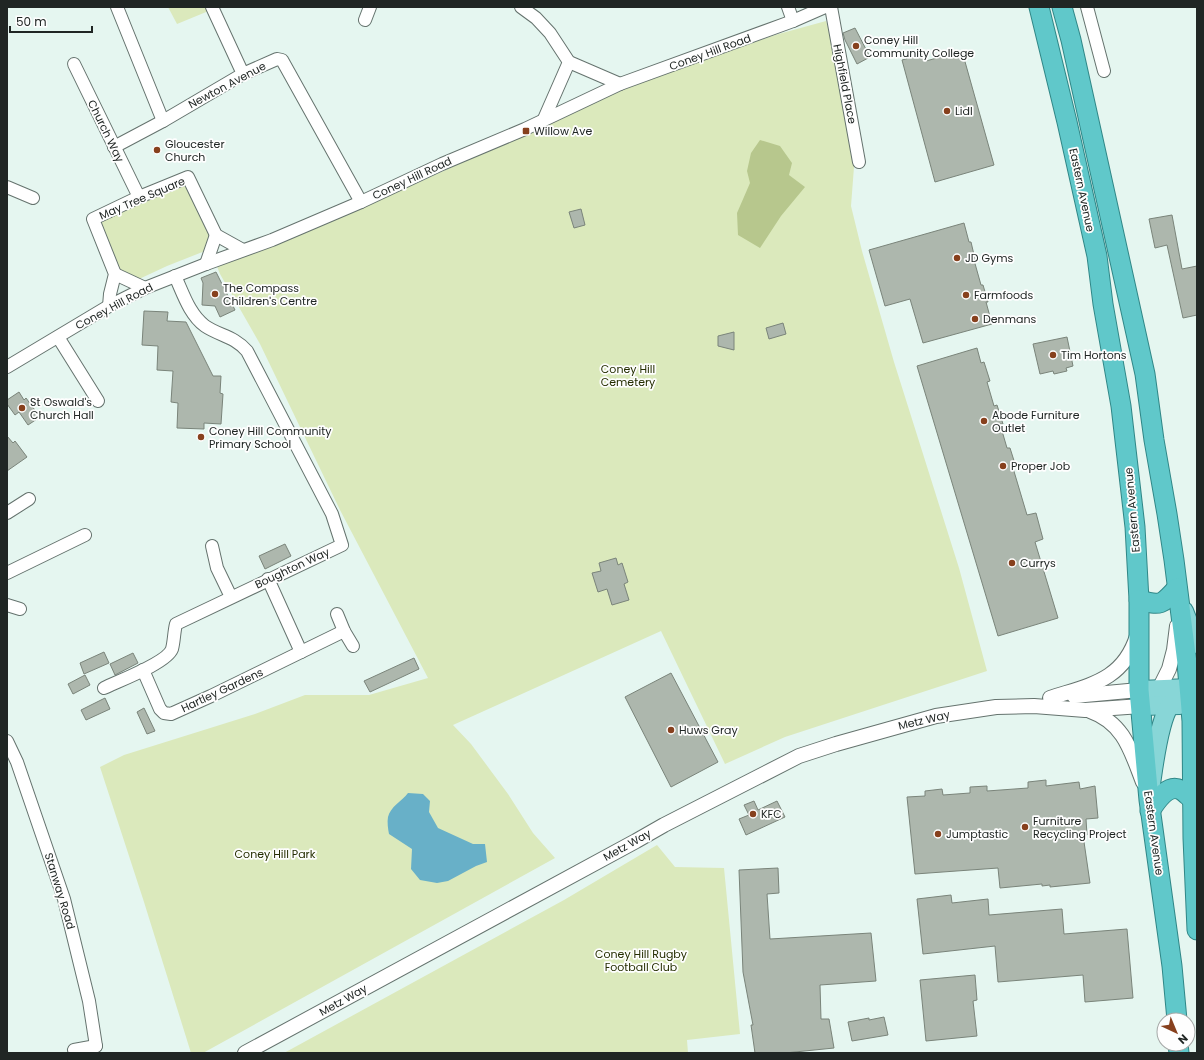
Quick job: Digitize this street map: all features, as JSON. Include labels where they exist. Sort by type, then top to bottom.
[{"type":"highway","name":"Eastern Avenue","points":[[1039,7],[1097,256],[1103,304],[1121,406],[1135,527],[1139,600],[1140,698],[1149,806],[1172,966],[1176,1012]]},
{"type":"highway","name":"Eastern Avenue","points":[[1062,7],[1071,40],[1146,374],[1154,440],[1168,514],[1187,668],[1193,696],[1195,753],[1193,838],[1197,930]]},
{"type":"highway","points":[[1139,600],[1153,604],[1161,603],[1178,593]]},
{"type":"highway","points":[[1149,806],[1168,790],[1175,788],[1181,790],[1193,800]]},
{"type":"main road","points":[[1178,593],[1187,622],[1197,644]]},
{"type":"main road","name":"Metz Way","points":[[1140,698],[1159,689],[1193,696]]},
{"type":"main road","points":[[1149,806],[1156,752],[1163,722],[1169,706],[1175,698],[1193,696]]},
{"type":"main road","name":"Metz Way","points":[[1140,698],[1169,706]]},
{"type":"street","points":[[117,7],[163,121]]},
{"type":"street","points":[[212,7],[243,74]]},
{"type":"street","points":[[365,20],[370,7]]},
{"type":"street","points":[[521,7],[536,18],[550,33],[569,62],[620,84]]},
{"type":"street","points":[[788,7],[793,21]]},
{"type":"street","name":"Coney Hill Road","points":[[7,367],[109,306],[145,288],[272,240],[361,202],[620,84],[793,21],[825,7]]},
{"type":"street","name":"Highfield Place","points":[[830,7],[859,162]]},
{"type":"street","points":[[1087,7],[1104,71]]},
{"type":"street","name":"Newton Avenue","points":[[114,147],[163,121],[243,74],[277,59],[282,60],[361,202]]},
{"type":"street","points":[[544,119],[569,62]]},
{"type":"street","name":"Church Way","points":[[74,64],[139,197]]},
{"type":"street","name":"May Tree Square","points":[[115,274],[93,219],[139,197],[188,177],[216,235]]},
{"type":"street","points":[[7,188],[33,198]]},
{"type":"street","points":[[206,264],[216,235],[243,250]]},
{"type":"street","points":[[109,306],[110,294],[115,274],[145,288]]},
{"type":"street","name":"Boughton Way","points":[[104,688],[165,658],[171,650],[176,624],[342,545],[332,514],[247,351],[240,343],[204,326],[191,312],[175,276]]},
{"type":"street","points":[[58,337],[98,401]]},
{"type":"street","points":[[7,513],[29,499]]},
{"type":"street","points":[[7,573],[85,535]]},
{"type":"street","points":[[212,546],[217,568],[231,597]]},
{"type":"street","points":[[268,579],[301,652]]},
{"type":"street","points":[[1159,689],[1169,669],[1174,650],[1178,593]]},
{"type":"street","points":[[7,605],[20,609]]},
{"type":"street","points":[[337,614],[344,631],[353,646]]},
{"type":"street","points":[[1050,698],[1099,682],[1117,671],[1132,651],[1139,627]]},
{"type":"street","name":"Hartley Gardens","points":[[143,670],[160,709],[164,713],[170,714],[211,696],[344,631]]},
{"type":"street","name":"Metz Way","points":[[1034,706],[1050,698],[1140,698]]},
{"type":"street","name":"Metz Way","points":[[245,1053],[664,825],[798,756],[936,716],[996,707],[1034,706],[1085,710],[1140,698]]},
{"type":"street","points":[[1085,710],[1109,720],[1123,736],[1139,773],[1149,806]]},
{"type":"street","name":"Stanway Road","points":[[7,741],[17,762],[64,899],[99,1049]]},
{"type":"street","points":[[74,1050],[99,1049]]},
{"type":"green space","points":[[168,7],[209,7],[211,10],[177,24]]},
{"type":"green space","name":"Coney Hill Cemetery","points":[[826,21],[829,30],[854,167],[851,206],[862,251],[894,362],[959,568],[987,671],[785,737],[725,764],[661,631],[453,725],[471,744],[508,794],[533,833],[555,858],[203,1053],[191,1053],[100,767],[124,755],[255,714],[305,695],[369,695],[428,678],[340,510],[260,344],[220,274],[216,264],[360,209],[637,83],[775,35]]},
{"type":"green space","points":[[760,140],[780,146],[792,163],[789,175],[805,187],[781,216],[760,248],[738,235],[737,213],[750,183],[747,171],[751,153]]},
{"type":"green space","points":[[183,184],[187,186],[213,235],[205,251],[137,280],[117,272],[100,227],[104,218]]},
{"type":"green space","name":"Coney Hill Rugby Football Club","points":[[657,845],[675,867],[724,868],[740,1034],[687,1040],[688,1053],[284,1053],[564,900]]},
{"type":"water","points":[[408,793],[423,794],[430,801],[429,812],[438,828],[473,844],[485,844],[487,862],[476,866],[448,881],[437,883],[420,880],[411,869],[412,849],[389,834],[388,830],[389,813]]},
{"type":"building","name":"Coney Hill Community College","points":[[855,28],[870,57],[857,64],[843,33]]},
{"type":"building","name":"Lidl","points":[[962,51],[994,165],[935,182],[902,60],[924,54],[926,61]]},
{"type":"building","points":[[581,209],[585,225],[574,228],[569,212]]},
{"type":"building","points":[[1172,215],[1182,269],[1197,266],[1197,315],[1183,318],[1167,245],[1155,248],[1149,219]]},
{"type":"building","points":[[964,223],[969,242],[971,242],[981,285],[983,285],[988,302],[986,302],[992,324],[923,343],[910,299],[885,306],[869,250]]},
{"type":"building","name":"The Compass Children's Centre","points":[[216,272],[235,310],[220,317],[215,306],[202,305],[203,283],[201,278]]},
{"type":"building","points":[[144,311],[168,312],[167,321],[186,322],[213,376],[221,376],[220,393],[223,394],[221,424],[204,423],[204,429],[177,428],[178,403],[171,402],[173,371],[157,370],[158,346],[142,345]]},
{"type":"building","points":[[783,323],[786,334],[769,339],[766,328]]},
{"type":"building","points":[[734,332],[734,350],[718,346],[718,336]]},
{"type":"building","name":"Tim Hortons","points":[[1067,337],[1073,366],[1066,368],[1067,371],[1054,374],[1053,371],[1040,374],[1033,344]]},
{"type":"building","points":[[977,348],[981,363],[984,362],[990,381],[987,382],[994,406],[997,405],[1003,424],[1000,424],[1007,448],[1010,448],[1016,467],[1013,468],[1027,515],[1036,513],[1043,539],[1035,542],[1058,618],[998,636],[917,366]]},
{"type":"building","name":"St Oswald's Church Hall","points":[[19,392],[24,400],[26,398],[40,417],[28,425],[19,412],[15,415],[7,404],[7,400]]},
{"type":"building","points":[[7,436],[13,443],[15,441],[27,457],[7,471]]},
{"type":"building","points":[[285,544],[291,556],[265,569],[259,556]]},
{"type":"building","points":[[616,558],[618,565],[622,563],[628,582],[624,584],[629,600],[612,605],[607,589],[598,592],[592,573],[601,571],[599,563]]},
{"type":"building","points":[[104,652],[109,663],[84,674],[80,663]]},
{"type":"building","points":[[133,653],[138,663],[115,675],[110,664]]},
{"type":"building","points":[[414,658],[419,669],[370,692],[364,681]]},
{"type":"building","name":"Huws Gray","points":[[671,673],[718,762],[671,787],[625,697]]},
{"type":"building","points":[[85,675],[90,685],[73,694],[68,684]]},
{"type":"building","points":[[105,698],[110,709],[86,720],[81,710]]},
{"type":"building","points":[[144,708],[155,731],[147,734],[137,712]]},
{"type":"building","name":"Furniture Recycling Project","points":[[1046,780],[1046,786],[1079,782],[1080,789],[1095,786],[1098,818],[1086,819],[1087,835],[1083,835],[1090,883],[1050,887],[1050,885],[1042,886],[1042,884],[1000,888],[998,868],[915,874],[907,797],[925,796],[925,791],[942,789],[943,795],[970,793],[970,787],[987,786],[987,791],[1028,788],[1028,782]]},
{"type":"building","points":[[754,801],[758,810],[777,801],[785,817],[746,835],[739,819],[749,815],[744,805]]},
{"type":"building","points":[[778,868],[779,893],[767,894],[770,939],[871,933],[876,981],[820,985],[821,1019],[829,1019],[834,1048],[785,1053],[755,1053],[751,1025],[753,1025],[743,972],[739,870]]},
{"type":"building","points":[[951,895],[952,903],[988,899],[989,915],[1062,909],[1064,934],[1127,929],[1133,998],[1085,1002],[1083,975],[998,982],[995,946],[923,954],[917,899]]},
{"type":"building","points":[[975,975],[977,1000],[973,1001],[977,1036],[926,1041],[920,980]]},
{"type":"building","points":[[884,1017],[888,1035],[852,1041],[848,1022]]},
{"type":"place","name":"Coney Hill Community College","points":[[856,46]]},
{"type":"place","name":"Lidl","points":[[947,111]]},
{"type":"place","name":"Willow Ave","points":[[526,131]]},
{"type":"place","name":"Gloucester Church","points":[[157,150]]},
{"type":"place","name":"JD Gyms","points":[[957,258]]},
{"type":"place","name":"The Compass Children's Centre","points":[[215,294]]},
{"type":"place","name":"Farmfoods","points":[[966,295]]},
{"type":"place","name":"Denmans","points":[[975,319]]},
{"type":"place","name":"Tim Hortons","points":[[1053,355]]},
{"type":"place","name":"St Oswald's Church Hall","points":[[22,408]]},
{"type":"place","name":"Abode Furniture Outlet","points":[[984,421]]},
{"type":"place","name":"Coney Hill Community Primary School","points":[[201,437]]},
{"type":"place","name":"Proper Job","points":[[1003,466]]},
{"type":"place","name":"Currys","points":[[1012,563]]},
{"type":"place","name":"Huws Gray","points":[[671,730]]},
{"type":"place","name":"KFC","points":[[753,814]]},
{"type":"place","name":"Furniture Recycling Project","points":[[1025,827]]},
{"type":"place","name":"Jumptastic","points":[[938,834]]},
{"type":"park label","name":"Coney Hill Park","points":[[275,854]]}]
